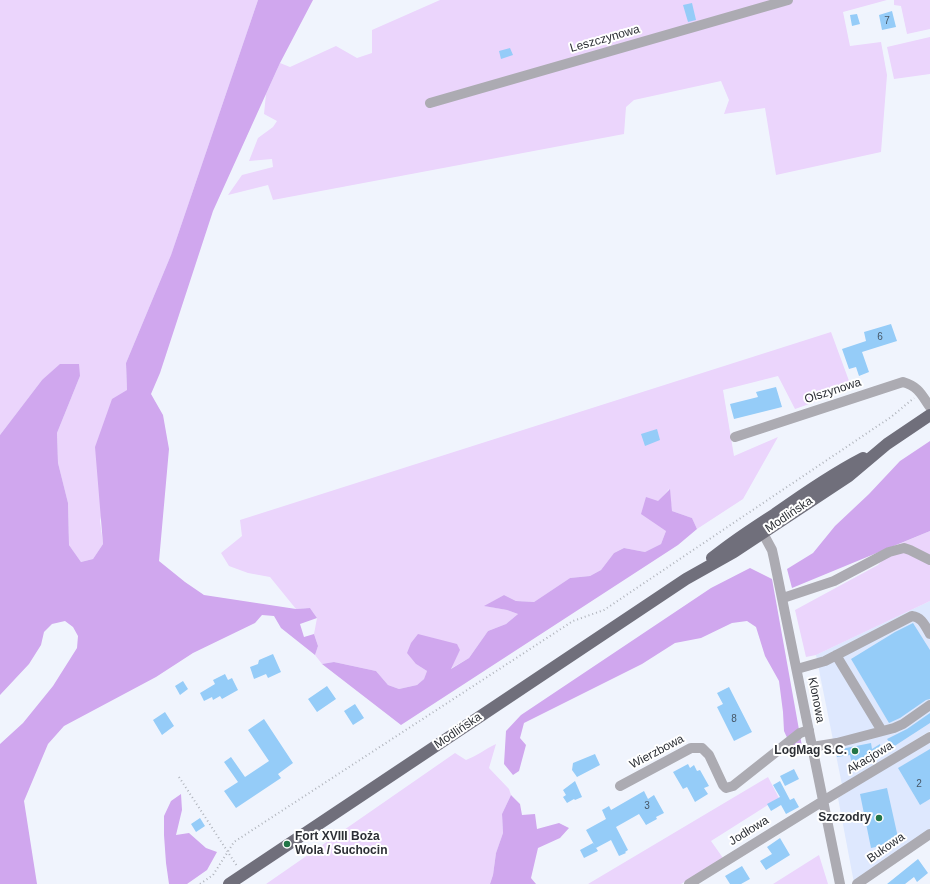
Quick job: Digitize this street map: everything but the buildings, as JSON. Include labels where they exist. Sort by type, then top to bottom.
[{"type":"main road","name":"Modlińska","points":[[229,884],[686,579],[734,552],[761,529],[843,468],[888,444],[930,416]]},
{"type":"street","name":"Leszczynowa","points":[[430,103],[788,0]]},
{"type":"street","name":"Olszynowa","points":[[735,437],[903,382],[918,389],[930,407]]},
{"type":"street","name":"Klonowa","points":[[761,529],[772,550],[783,598],[840,884]]},
{"type":"street","points":[[783,598],[834,581],[889,552],[904,548],[930,560]]},
{"type":"street","points":[[797,669],[825,661],[912,616],[921,619],[930,634]]},
{"type":"street","points":[[836,655],[882,732]]},
{"type":"street","points":[[812,747],[837,743],[894,728],[903,724],[930,705]]},
{"type":"street","name":"Wierzbowa","points":[[620,786],[691,748],[702,748],[709,755],[723,785],[726,788],[733,786],[800,733],[809,730]]},
{"type":"street","name":"Akacjowa","points":[[823,801],[930,736]]},
{"type":"street","name":"Jodłowa","points":[[689,884],[823,801]]},
{"type":"street","name":"Bukowa","points":[[857,884],[930,834]]},
{"type":"path","points":[[200,884],[213,875],[234,842],[573,621],[604,610],[891,417],[920,392]]},
{"type":"path","points":[[179,777],[242,875]]},
{"type":"shaded area","points":[[0,0],[258,0],[171,255],[126,363],[127,390],[100,521],[103,544],[93,559],[81,562],[69,545],[68,503],[58,463],[57,433],[80,376],[42,380],[0,435]]},
{"type":"shaded area","points":[[258,0],[313,0],[280,63],[213,211],[160,373],[151,394],[163,415],[169,449],[159,561],[204,595],[296,609],[310,608],[317,618],[300,624],[304,637],[314,634],[318,646],[315,655],[281,628],[274,616],[262,615],[255,623],[193,653],[156,677],[64,726],[48,744],[24,801],[37,884],[0,884],[0,744],[23,723],[53,686],[77,648],[78,636],[73,627],[65,621],[52,624],[44,632],[41,645],[29,664],[0,695],[0,435],[42,380],[60,364],[79,364],[80,376],[57,433],[58,463],[68,503],[69,545],[81,562],[93,559],[103,544],[95,447],[112,399],[127,390],[126,363],[171,255]]},
{"type":"shaded area","points":[[440,0],[887,0],[843,12],[850,46],[881,42],[887,75],[881,152],[776,175],[765,108],[724,114],[729,100],[721,81],[634,100],[626,107],[624,134],[273,200],[268,185],[228,195],[242,175],[273,167],[272,159],[249,161],[258,138],[273,127],[277,121],[264,114],[266,94],[280,63],[290,67],[336,46],[357,58],[372,53],[372,30]]},
{"type":"shaded area","points":[[894,0],[930,0],[930,29],[907,34],[901,6],[894,5]]},
{"type":"shaded area","points":[[930,37],[930,74],[894,79],[887,47]]},
{"type":"shaded area","points":[[831,332],[852,389],[795,409],[778,376],[723,390],[734,456],[778,437],[743,499],[697,529],[692,518],[672,511],[669,489],[658,502],[666,531],[661,544],[645,552],[624,548],[614,553],[601,570],[590,576],[570,578],[534,602],[516,601],[504,595],[485,606],[507,610],[518,614],[506,624],[488,631],[469,658],[450,669],[460,650],[416,664],[427,671],[424,679],[417,685],[399,689],[388,685],[376,671],[334,662],[322,664],[315,655],[318,646],[314,634],[317,618],[310,608],[296,609],[270,577],[248,573],[229,566],[221,553],[242,536],[240,520]]},
{"type":"shaded area","points":[[930,441],[930,531],[792,588],[787,569],[813,553],[835,526],[869,494],[900,461]]},
{"type":"shaded area","points":[[670,489],[672,511],[692,518],[697,529],[678,545],[401,725],[322,664],[334,662],[376,671],[388,685],[399,689],[417,685],[424,679],[427,671],[416,664],[407,653],[411,643],[418,634],[457,644],[460,650],[451,669],[469,658],[488,631],[506,624],[518,614],[507,610],[484,606],[504,595],[516,601],[534,602],[570,578],[590,576],[601,570],[614,553],[624,548],[645,552],[661,544],[666,531],[641,514],[646,497],[658,501]]},
{"type":"shaded area","points":[[930,531],[930,601],[816,655],[806,657],[795,610],[878,565],[897,545]]},
{"type":"shaded area","points":[[750,568],[772,579],[803,752],[795,755],[784,731],[779,681],[765,656],[756,627],[747,621],[732,623],[701,638],[675,643],[642,664],[524,723],[520,738],[526,745],[519,771],[513,775],[504,764],[506,731],[521,715],[711,588]]},
{"type":"shaded area","points":[[930,601],[930,731],[842,785],[816,655]]},
{"type":"shaded area","points":[[930,741],[930,831],[854,883],[838,798]]},
{"type":"shaded area","points":[[496,744],[489,768],[509,789],[511,795],[502,814],[503,833],[496,853],[493,875],[490,884],[266,884],[455,753],[466,760]]},
{"type":"shaded area","points":[[768,777],[779,798],[711,841],[723,858],[681,884],[588,884]]},
{"type":"shaded area","points":[[181,794],[182,810],[176,835],[189,833],[206,848],[217,852],[207,870],[187,884],[169,884],[166,863],[164,816],[171,801]]},
{"type":"shaded area","points":[[511,795],[520,804],[522,815],[535,814],[537,829],[559,823],[569,828],[560,838],[538,848],[531,878],[536,884],[490,884],[493,875],[496,853],[503,833],[502,814]]},
{"type":"shaded area","points":[[819,855],[828,884],[773,884]]},
{"type":"place","name":"LogMag S.C.","points":[[855,751]]},
{"type":"place","name":"Szczodry","points":[[879,818]]},
{"type":"place","name":"Fort XVIII Boża Wola / Suchocin","points":[[287,844]]}]
